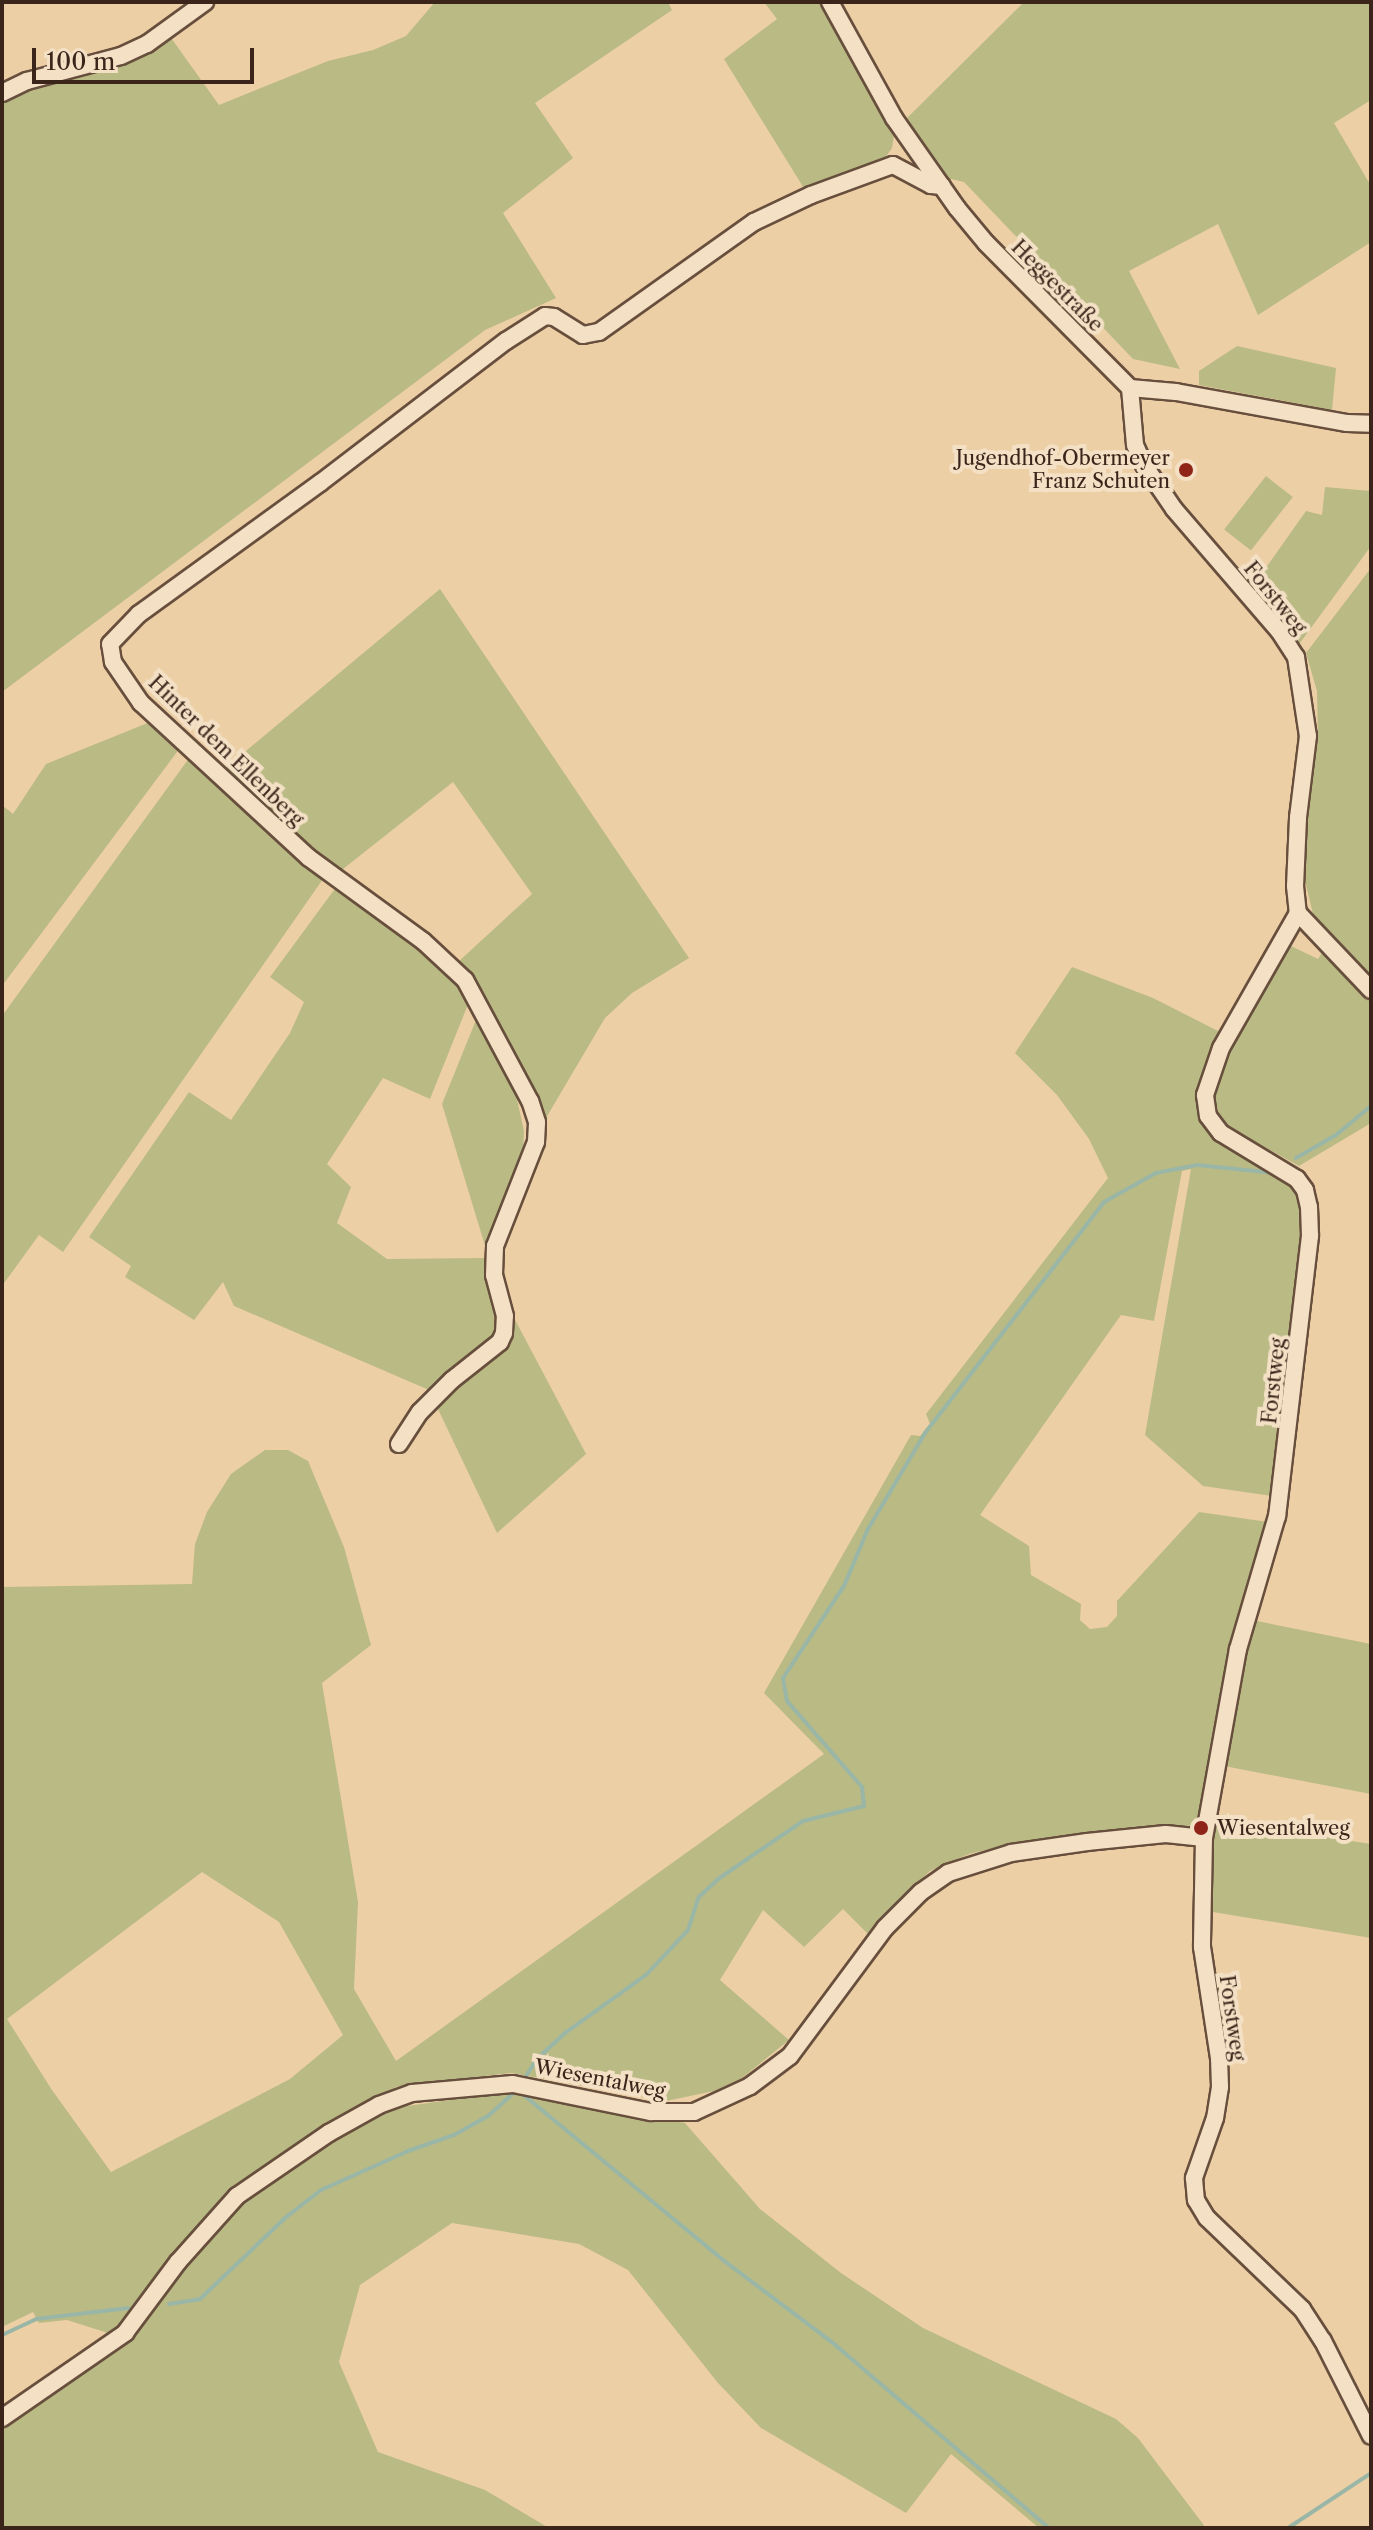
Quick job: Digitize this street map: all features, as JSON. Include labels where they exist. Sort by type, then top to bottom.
[{"type":"street","points":[[2,93],[27,81],[121,56],[147,44],[205,2]]},
{"type":"street","name":"Heggestraße","points":[[830,2],[903,131],[986,243],[1130,388]]},
{"type":"street","points":[[903,131],[893,165],[931,185],[942,186]]},
{"type":"street","name":"Hinter dem Ellenberg","points":[[399,1444],[420,1412],[500,1342],[504,1333],[505,1316],[494,1275],[495,1246],[536,1142],[537,1122],[530,1101],[465,980],[423,941],[308,857],[141,703],[113,662],[110,644],[139,614],[320,483],[506,341],[545,316],[554,317],[583,335],[599,332],[754,222],[811,195],[893,165]]},
{"type":"street","points":[[1130,388],[1176,392],[1347,423],[1371,424]]},
{"type":"street","name":"Forstweg","points":[[1130,388],[1135,445],[1144,465],[1174,509],[1279,631],[1296,657],[1308,736],[1298,831],[1295,886],[1298,913],[1221,1048],[1205,1095],[1208,1116],[1221,1133],[1297,1179],[1305,1190],[1309,1207],[1310,1236],[1277,1516],[1238,1649],[1204,1838],[1202,1947],[1219,2058],[1220,2087],[1215,2118],[1194,2178],[1196,2200],[1207,2218],[1302,2309],[1323,2341],[1371,2436]]},
{"type":"street","points":[[1298,913],[1371,990]]},
{"type":"street","name":"Wiesentalweg","points":[[2,2418],[125,2333],[178,2262],[237,2196],[329,2133],[379,2105],[412,2093],[520,2084],[651,2112],[694,2112],[720,2103],[750,2086],[790,2056],[885,1928],[921,1892],[948,1873],[1011,1853],[1087,1842],[1166,1834],[1204,1838]]},
{"type":"green space","points":[[435,2],[668,2],[672,10],[535,103],[573,158],[503,213],[556,298],[485,330],[2,692],[2,100],[169,35],[219,105],[328,61],[373,50],[406,36]]},
{"type":"green space","points":[[764,2],[822,2],[894,136],[892,148],[885,158],[805,190],[724,59],[777,19]]},
{"type":"green space","points":[[1024,2],[1371,2],[1371,100],[1334,123],[1371,186],[1371,242],[1258,315],[1218,224],[1129,271],[1180,369],[1133,359],[964,182],[947,178],[907,118]]},
{"type":"green space","points":[[1237,346],[1336,368],[1332,410],[1199,385],[1199,371]]},
{"type":"green space","points":[[1266,476],[1293,497],[1251,551],[1224,530]]},
{"type":"green space","points":[[1325,487],[1371,491],[1371,546],[1297,647],[1251,589],[1306,511],[1322,515]]},
{"type":"green space","points":[[1371,568],[1371,977],[1314,918],[1305,881],[1307,817],[1318,739],[1317,691],[1306,653]]},
{"type":"green space","points":[[440,589],[689,958],[632,993],[605,1018],[543,1123],[535,1098],[472,975],[458,962],[532,894],[453,782],[338,873],[222,771]]},
{"type":"green space","points":[[150,722],[176,743],[177,752],[2,986],[2,805],[13,814],[46,764]]},
{"type":"green space","points":[[192,759],[320,872],[323,879],[63,1252],[39,1235],[2,1286],[2,1016],[187,761]]},
{"type":"green space","points":[[343,888],[459,983],[469,1002],[430,1099],[383,1078],[327,1164],[351,1187],[337,1223],[387,1259],[486,1258],[486,1277],[497,1314],[493,1340],[429,1390],[234,1306],[223,1282],[194,1320],[125,1277],[131,1266],[89,1237],[189,1092],[231,1120],[290,1033],[304,1002],[270,977],[334,890]]},
{"type":"green space","points":[[1291,946],[1318,959],[1323,951],[1371,999],[1371,1123],[1299,1166],[1230,1128],[1213,1110],[1211,1098],[1218,1071]]},
{"type":"green space","points":[[1072,967],[1153,998],[1226,1035],[1200,1107],[1282,1174],[1297,1191],[1303,1207],[1272,1496],[1203,1486],[1145,1435],[1191,1169],[1182,1171],[1154,1321],[1121,1315],[980,1515],[1029,1546],[1031,1575],[1081,1604],[1080,1620],[1090,1629],[1107,1627],[1117,1616],[1117,1601],[1199,1512],[1268,1522],[1231,1646],[1197,1826],[1165,1826],[1017,1842],[969,1854],[930,1871],[900,1898],[870,1936],[843,1909],[804,1947],[763,1910],[720,1980],[789,2040],[742,2078],[714,2091],[666,2101],[511,2073],[395,2087],[400,2107],[492,2094],[535,2094],[685,2123],[760,2209],[841,2273],[923,2328],[1116,2419],[1138,2438],[1206,2528],[1039,2528],[951,2454],[906,2513],[761,2428],[718,2383],[628,2270],[579,2244],[452,2223],[360,2285],[339,2362],[378,2452],[485,2490],[549,2528],[2,2528],[2,2426],[120,2344],[111,2334],[67,2320],[39,2323],[33,2312],[2,2327],[2,1587],[192,1584],[195,1544],[207,1512],[231,1474],[265,1450],[288,1450],[308,1461],[344,1547],[371,1645],[322,1683],[358,1902],[354,1989],[396,2061],[824,1754],[764,1693],[911,1435],[920,1436],[930,1424],[926,1414],[1108,1178],[1089,1139],[1057,1095],[1015,1053]],"holes":[[[202,1872],[279,1922],[343,2035],[290,2079],[111,2172],[52,2090],[7,2019]]]},
{"type":"green space","points":[[476,1020],[516,1095],[524,1131],[523,1151],[486,1249],[442,1104]]},
{"type":"green space","points":[[512,1314],[586,1454],[497,1533],[437,1407]]},
{"type":"green space","points":[[1252,1620],[1371,1644],[1371,1794],[1224,1766]]},
{"type":"green space","points":[[1214,1820],[1371,1844],[1371,1938],[1207,1911]]},
{"type":"waterway","points":[[1296,1158],[1336,1135],[1371,1106]]},
{"type":"waterway","points":[[523,2081],[536,2060],[565,2033],[647,1974],[688,1930],[699,1897],[718,1879],[803,1821],[864,1806],[862,1787],[787,1701],[783,1678],[844,1586],[868,1529],[925,1433],[1104,1202],[1156,1173],[1197,1165],[1274,1173]]},
{"type":"waterway","points":[[169,2304],[200,2299],[285,2218],[321,2190],[408,2151],[454,2135],[488,2116],[518,2089]]},
{"type":"waterway","points":[[520,2092],[723,2260],[833,2343],[1049,2528]]},
{"type":"waterway","points":[[2,2335],[36,2319],[128,2308]]},
{"type":"waterway","points":[[1288,2528],[1371,2473]]},
{"type":"place","name":"Jugendhof-Obermeyer Franz Schuten","points":[[1186,470]]},
{"type":"place","name":"Wiesentalweg","points":[[1201,1828]]}]
